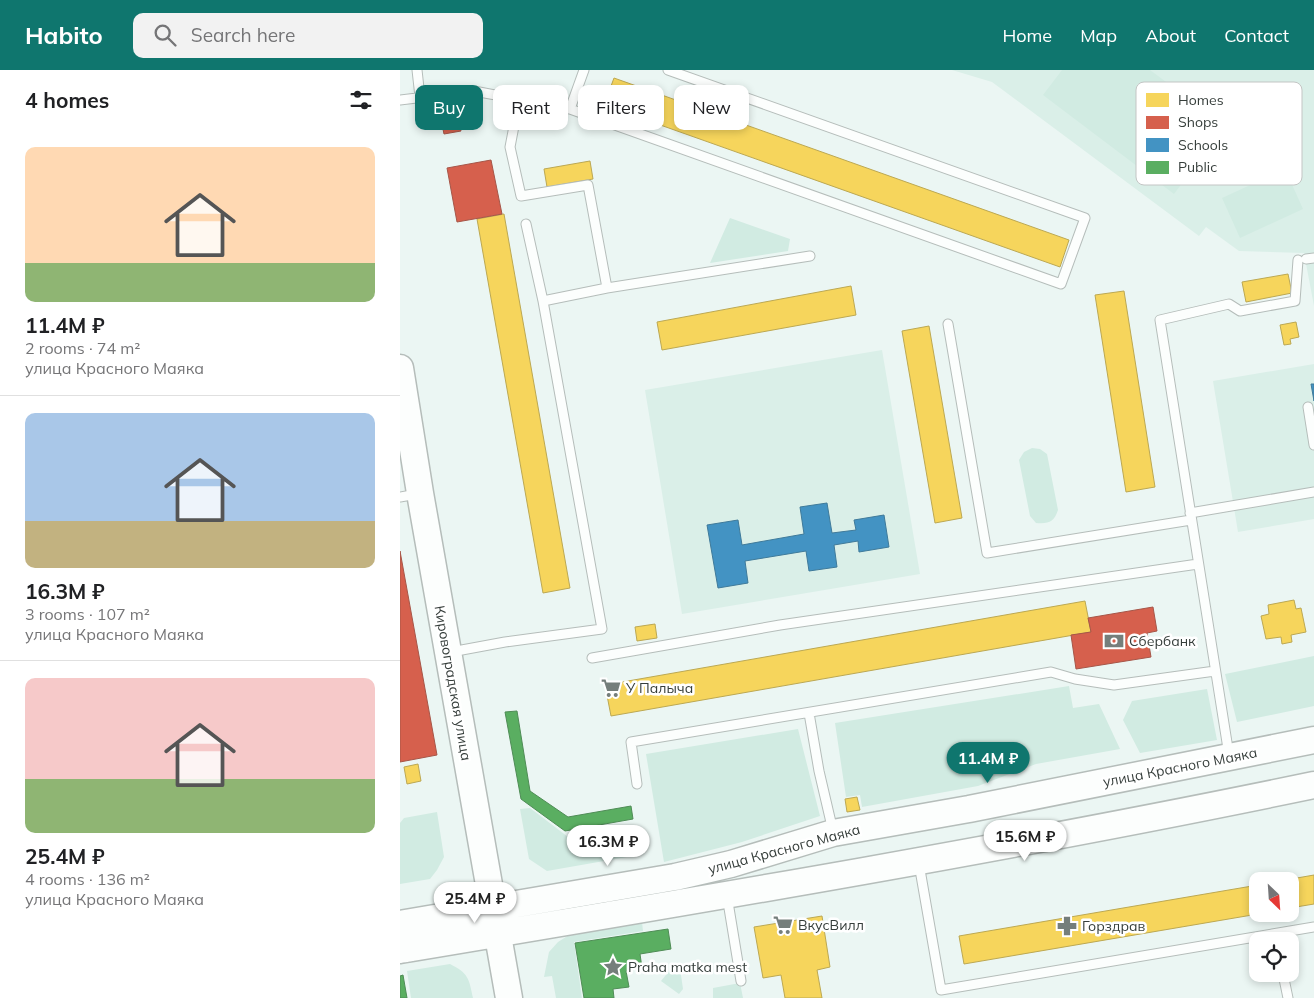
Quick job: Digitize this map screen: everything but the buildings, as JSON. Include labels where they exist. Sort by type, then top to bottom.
[{"type":"street","name":"Кировоградская улица","points":[[400,368],[410,495],[448,653],[509,998]]},
{"type":"street","name":"улица Красного Маяка","points":[[400,924],[675,877],[731,864],[834,833],[969,809],[1314,740]]},
{"type":"street","name":"улица Красного Маяка","points":[[400,950],[919,861],[1314,785]]},
{"type":"lane","points":[[417,70],[419,85]]},
{"type":"lane","points":[[584,70],[570,109],[1061,284],[1085,218],[668,70]]},
{"type":"lane","points":[[400,100],[415,98]]},
{"type":"lane","points":[[513,130],[510,147],[521,196],[588,185],[608,288]]},
{"type":"lane","points":[[448,653],[505,642],[602,629],[542,301],[526,224]]},
{"type":"lane","points":[[542,301],[608,288],[810,256]]},
{"type":"lane","points":[[1230,758],[1160,320],[1228,304],[1240,310],[1294,301],[1306,259]]},
{"type":"lane","points":[[948,324],[987,553],[1314,492]]},
{"type":"lane","points":[[1308,407],[1314,445]]},
{"type":"lane","points":[[592,658],[780,625],[1198,564]]},
{"type":"lane","points":[[637,784],[631,742],[1050,672],[1075,679],[1114,684],[1215,671]]},
{"type":"lane","points":[[809,713],[819,771],[834,833]]},
{"type":"lane","points":[[919,861],[939,994],[1249,942]]},
{"type":"lane","points":[[727,894],[741,981]]},
{"type":"lane","points":[[1296,932],[1314,927]]},
{"type":"lane","points":[[1285,982],[1288,998]]},
{"type":"shaded area","points":[[952,70],[1314,70],[1314,306],[1304,253],[1239,251],[1206,227],[1199,236],[992,82]]},
{"type":"shaded area","points":[[1062,70],[1150,70],[1166,82],[1136,82],[1136,165],[1043,95]]},
{"type":"shaded area","points":[[1162,185],[1181,185],[1174,194]]},
{"type":"shaded area","points":[[1250,185],[1292,185],[1303,209],[1240,238],[1222,198]]},
{"type":"shaded area","points":[[730,218],[790,239],[788,251],[710,263]]},
{"type":"shaded area","points":[[882,350],[920,574],[682,614],[645,390]]},
{"type":"shaded area","points":[[1314,364],[1314,519],[1238,532],[1213,381]]},
{"type":"shaded area","points":[[1032,448],[1040,449],[1047,454],[1058,510],[1053,520],[1044,523],[1036,523],[1030,516],[1019,460],[1024,452]]},
{"type":"shaded area","points":[[1314,656],[1314,706],[1237,722],[1225,674]]},
{"type":"shaded area","points":[[1069,686],[1073,708],[1099,704],[1120,749],[1036,764],[978,786],[862,807],[860,795],[846,797],[835,723]]},
{"type":"shaded area","points":[[1207,689],[1217,740],[1140,753],[1123,720],[1132,701]]},
{"type":"shaded area","points":[[798,729],[820,816],[742,842],[664,862],[646,754]]},
{"type":"shaded area","points":[[530,808],[576,843],[640,834],[644,854],[547,871],[529,859],[520,809]]},
{"type":"shaded area","points":[[437,812],[444,857],[430,879],[400,884],[400,823],[404,818]]},
{"type":"shaded area","points":[[642,922],[643,931],[574,942],[582,998],[556,998],[552,976],[544,977],[549,952],[558,942],[569,935]]},
{"type":"shaded area","points":[[450,964],[461,970],[467,977],[473,998],[411,998],[407,971]]},
{"type":"shaded area","points":[[675,964],[680,968],[683,989],[679,994],[661,981]]},
{"type":"shaded area","points":[[740,983],[743,998],[713,998],[713,988]]},
{"type":"place","name":"Сбербанк","points":[[1114,641]]},
{"type":"place","name":"У Палыча","points":[[611,688]]},
{"type":"place","name":"ВкусВилл","points":[[783,925]]},
{"type":"place","name":"Горздрав","points":[[1067,926]]},
{"type":"place","name":"Praha matka mest","points":[[613,967]]}]
